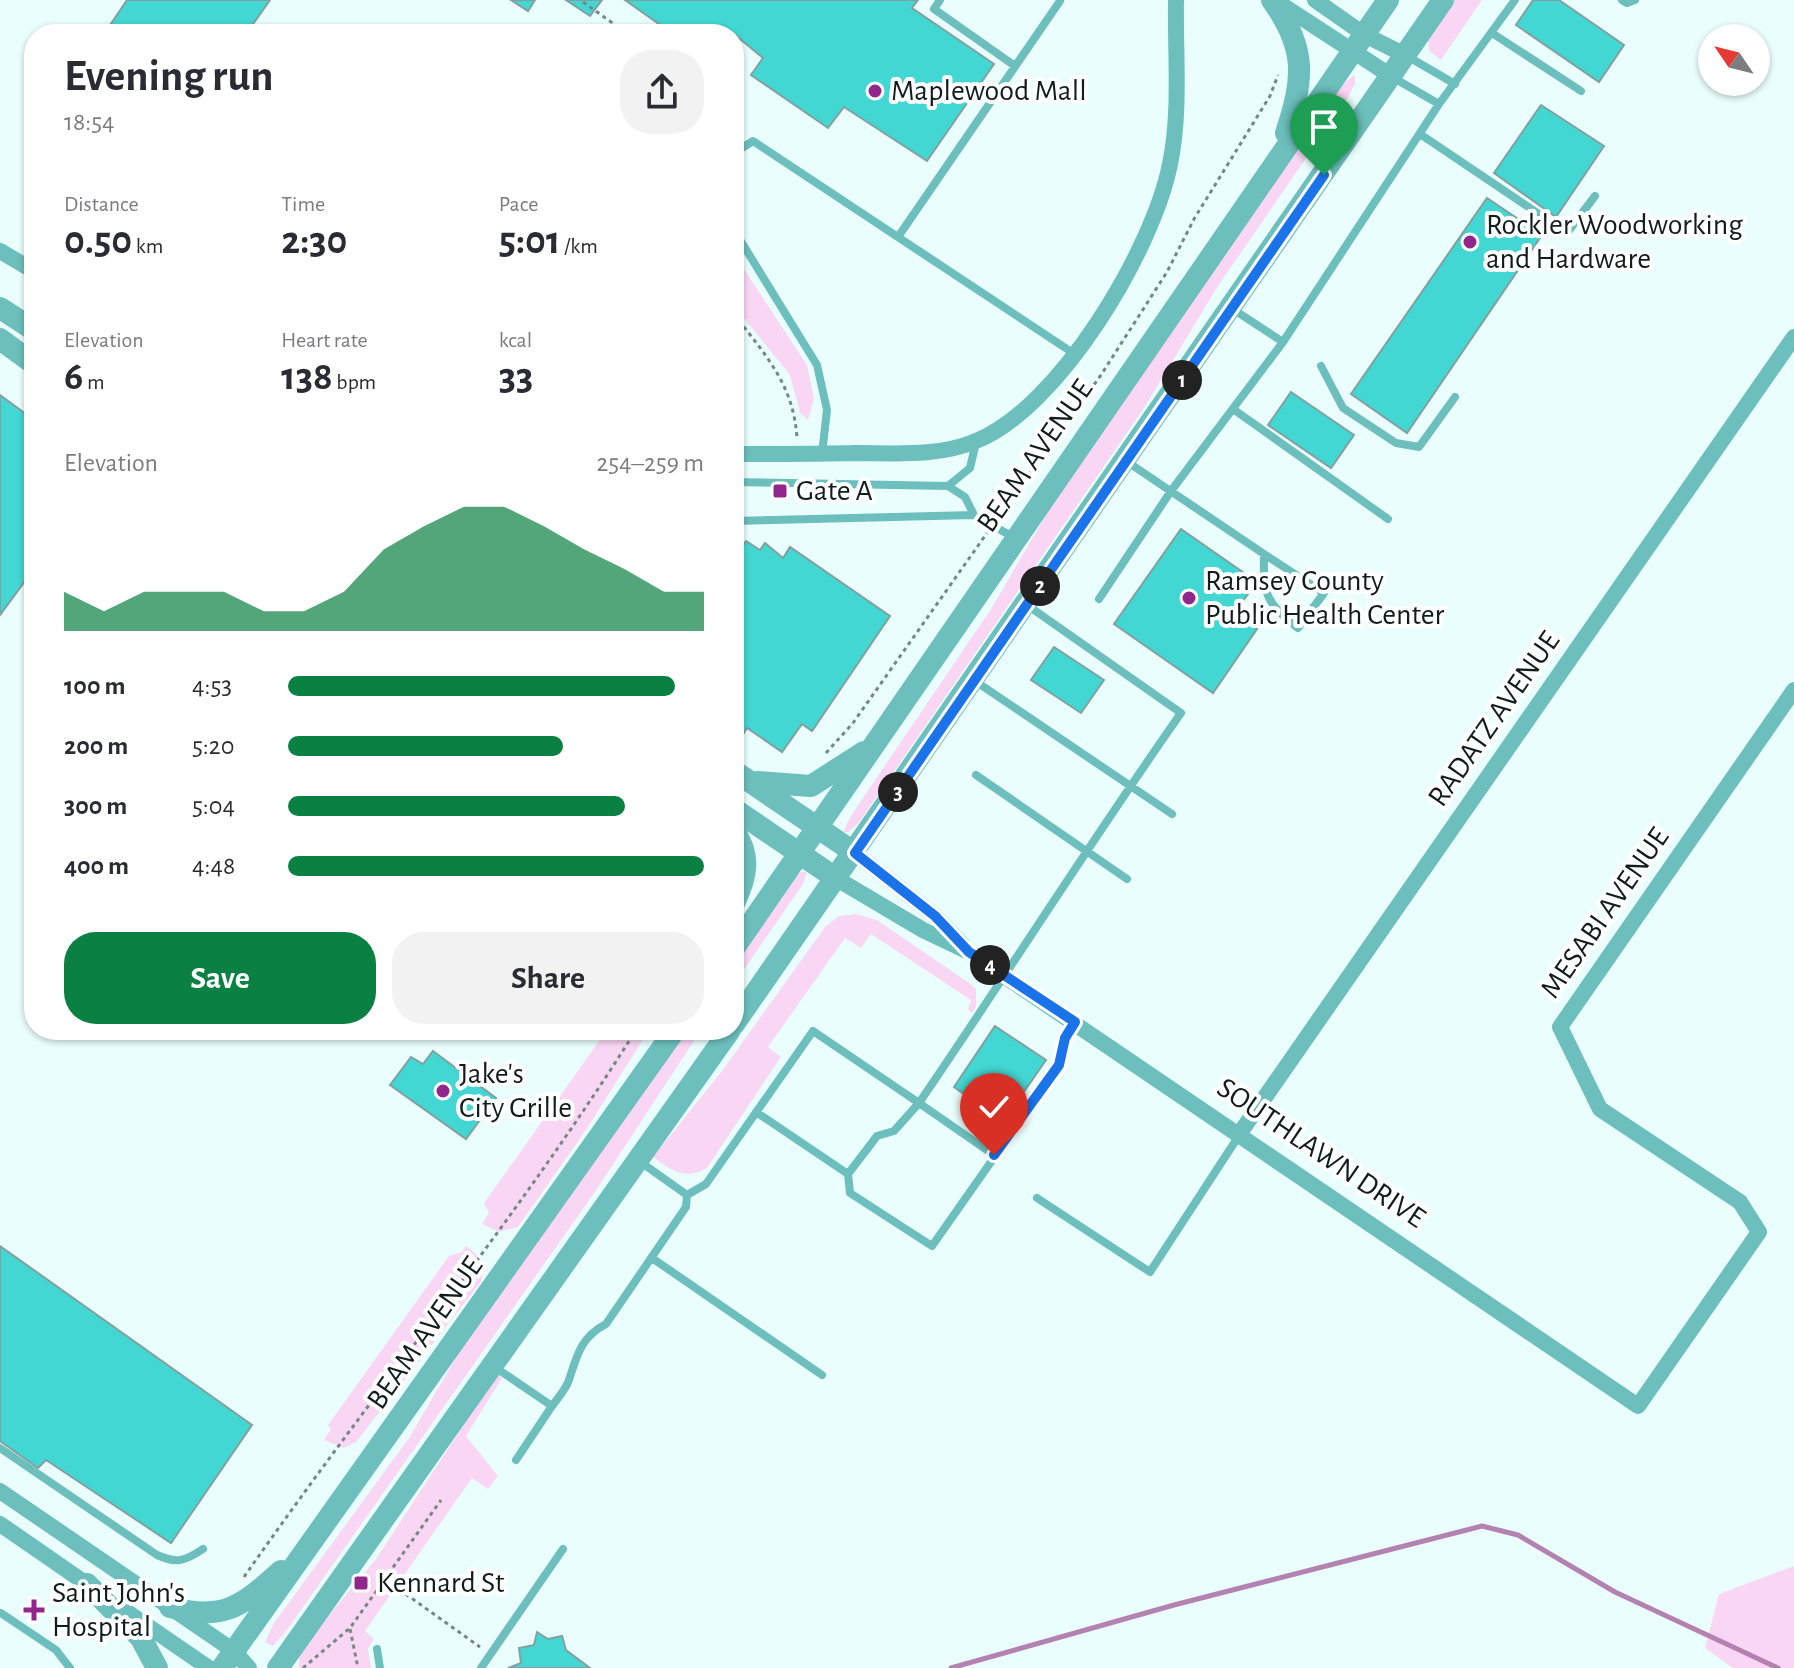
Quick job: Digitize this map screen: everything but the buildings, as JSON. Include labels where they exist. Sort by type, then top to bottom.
[{"type":"street","points":[[744,454],[937,453],[976,441],[1015,420],[1042,395],[1141,248],[1162,196],[1174,134],[1176,0]]},
{"type":"street","points":[[1274,0],[1358,44],[1405,55]]},
{"type":"street","points":[[1274,0],[1298,44],[1301,83],[1277,157]]},
{"type":"street","points":[[1315,0],[1391,76]]},
{"type":"street","name":"BEAM AVENUE","points":[[744,934],[1388,0]]},
{"type":"street","points":[[744,1010],[1443,0]]},
{"type":"street","points":[[0,251],[24,265]]},
{"type":"street","points":[[0,308],[24,324]]},
{"type":"street","name":"RADATZ AVENUE","points":[[1240,1133],[1794,337]]},
{"type":"street","points":[[0,339],[24,357]]},
{"type":"street","name":"MESABI AVENUE","points":[[1638,1406],[1759,1232],[1740,1202],[1600,1109],[1560,1027],[1794,690]]},
{"type":"street","points":[[744,776],[771,785],[811,786],[875,745]]},
{"type":"street","name":"SOUTHLAWN DRIVE","points":[[744,778],[855,853],[935,916],[969,952]]},
{"type":"street","name":"SOUTHLAWN DRIVE","points":[[744,816],[837,879],[1006,976],[1638,1406]]},
{"type":"street","points":[[744,846],[744,879]]},
{"type":"street","points":[[639,1081],[660,1040]]},
{"type":"street","name":"BEAM AVENUE","points":[[235,1662],[309,1546],[668,1040]]},
{"type":"street","points":[[278,1668],[723,1040]]},
{"type":"street","points":[[0,1491],[170,1607],[235,1662]]},
{"type":"street","points":[[0,1524],[209,1668]]},
{"type":"street","points":[[170,1607],[199,1615],[230,1611],[309,1546]]},
{"type":"street","points":[[87,1584],[141,1638],[157,1668]]},
{"type":"lane","points":[[940,0],[934,9],[1015,66]]},
{"type":"lane","points":[[1099,599],[1171,491],[1283,342],[1439,104],[1515,0]]},
{"type":"lane","points":[[1622,0],[1627,3],[1635,0]]},
{"type":"lane","points":[[898,237],[1060,1]]},
{"type":"lane","points":[[1492,33],[1581,91]]},
{"type":"lane","points":[[1405,55],[1455,84]]},
{"type":"lane","points":[[1391,76],[1439,104]]},
{"type":"lane","points":[[1420,134],[1567,233],[1595,196]]},
{"type":"lane","points":[[744,147],[753,141],[1073,353]]},
{"type":"lane","points":[[744,246],[817,365],[827,410],[822,454]]},
{"type":"lane","points":[[1231,308],[1283,342]]},
{"type":"lane","points":[[1321,366],[1343,408],[1396,443],[1419,447],[1455,397]]},
{"type":"lane","points":[[1233,409],[1388,519]]},
{"type":"lane","points":[[948,486],[970,468],[976,441]]},
{"type":"lane","points":[[1126,461],[1324,593],[1298,628],[1282,615],[1263,589],[1264,554]]},
{"type":"lane","points":[[744,482],[948,486],[965,497],[974,515]]},
{"type":"lane","points":[[744,521],[974,515],[1016,538]]},
{"type":"lane","points":[[1027,605],[1181,713],[1085,850],[1058,899],[919,1103],[894,1131],[877,1136],[848,1174],[850,1193],[932,1246],[1059,1065],[1065,1038],[1075,1022]]},
{"type":"lane","points":[[975,680],[1172,814]]},
{"type":"lane","points":[[976,775],[1127,879]]},
{"type":"lane","points":[[687,1195],[706,1184],[813,1031],[994,1155]]},
{"type":"lane","points":[[756,1112],[848,1174]]},
{"type":"lane","points":[[1037,1198],[1150,1272],[1240,1133]]},
{"type":"lane","points":[[637,1160],[687,1195]]},
{"type":"lane","points":[[516,1460],[569,1382],[573,1359],[594,1331],[606,1324],[652,1258],[686,1207],[687,1195]]},
{"type":"lane","points":[[652,1258],[822,1375]]},
{"type":"lane","points":[[492,1365],[552,1406]]},
{"type":"lane","points":[[0,1448],[157,1555],[172,1562],[185,1560],[203,1549]]},
{"type":"lane","points":[[481,1668],[563,1549]]},
{"type":"lane","points":[[1,1613],[56,1650],[70,1668]]},
{"type":"lane","points":[[377,1649],[380,1668]]},
{"type":"path","points":[[583,2],[614,24]]},
{"type":"path","points":[[821,759],[853,723],[1101,375],[1167,272],[1194,219],[1270,96],[1281,68]]},
{"type":"path","points":[[744,327],[782,377],[795,418],[798,454]]},
{"type":"path","points":[[244,1577],[329,1456],[485,1250],[594,1097],[630,1040]]},
{"type":"path","points":[[303,1668],[350,1628],[441,1500]]},
{"type":"path","points":[[386,1580],[490,1654]]},
{"type":"path","points":[[350,1628],[358,1668]]},
{"type":"shaded area","points":[[1454,0],[1482,0],[1441,60],[1429,51],[1428,39]]},
{"type":"shaded area","points":[[1355,74],[1355,84],[1347,99],[1218,286],[1144,408],[860,821],[849,832],[843,832],[852,814],[991,609],[1054,501],[1339,88]]},
{"type":"shaded area","points":[[744,269],[807,365],[814,399],[808,420],[800,413],[790,375],[744,318]]},
{"type":"shaded area","points":[[801,872],[807,872],[803,884],[744,970],[744,947],[791,881]]},
{"type":"shaded area","points":[[856,914],[877,920],[972,985],[976,989],[976,1007],[972,1013],[968,1010],[971,1000],[871,934],[861,948],[845,938],[768,1047],[781,1057],[707,1168],[685,1174],[672,1170],[653,1157],[722,1071],[825,927],[839,916]]},
{"type":"shaded area","points":[[600,1040],[643,1040],[588,1127],[518,1227],[499,1232],[482,1224],[489,1213],[484,1203]]},
{"type":"shaded area","points":[[678,1040],[694,1040],[599,1186],[287,1630],[273,1646],[265,1642],[274,1623],[409,1438],[478,1320]]},
{"type":"shaded area","points":[[466,1246],[480,1261],[483,1271],[481,1282],[356,1442],[344,1448],[324,1440],[331,1429],[328,1425],[449,1256],[462,1252]]},
{"type":"shaded area","points":[[497,1374],[502,1378],[466,1436],[498,1476],[488,1489],[472,1478],[365,1631],[374,1639],[368,1649],[371,1668],[299,1668],[299,1655],[308,1640],[376,1559]]},
{"type":"shaded area","points":[[1794,1566],[1794,1668],[1733,1668],[1705,1648],[1719,1594]]},
{"type":"waterway","points":[[951,1668],[1174,1605],[1482,1526],[1518,1535],[1615,1592],[1778,1668]]},
{"type":"place","name":"Maplewood Mall","points":[[875,91]]},
{"type":"place","name":"Rockler Woodworking and Hardware","points":[[1470,242]]},
{"type":"place","name":"Gate A","points":[[780,491]]},
{"type":"place","name":"Ramsey County Public Health Center","points":[[1189,598]]},
{"type":"place","name":"Jake's City Grille","points":[[443,1091]]},
{"type":"place","name":"Kennard St","points":[[361,1583]]},
{"type":"place","name":"Saint John's Hospital","points":[[34,1610]]},
{"type":"route","points":[[994,1155],[1059,1065],[1065,1038],[1075,1022],[969,952],[935,916],[855,853],[1324,175]]}]
